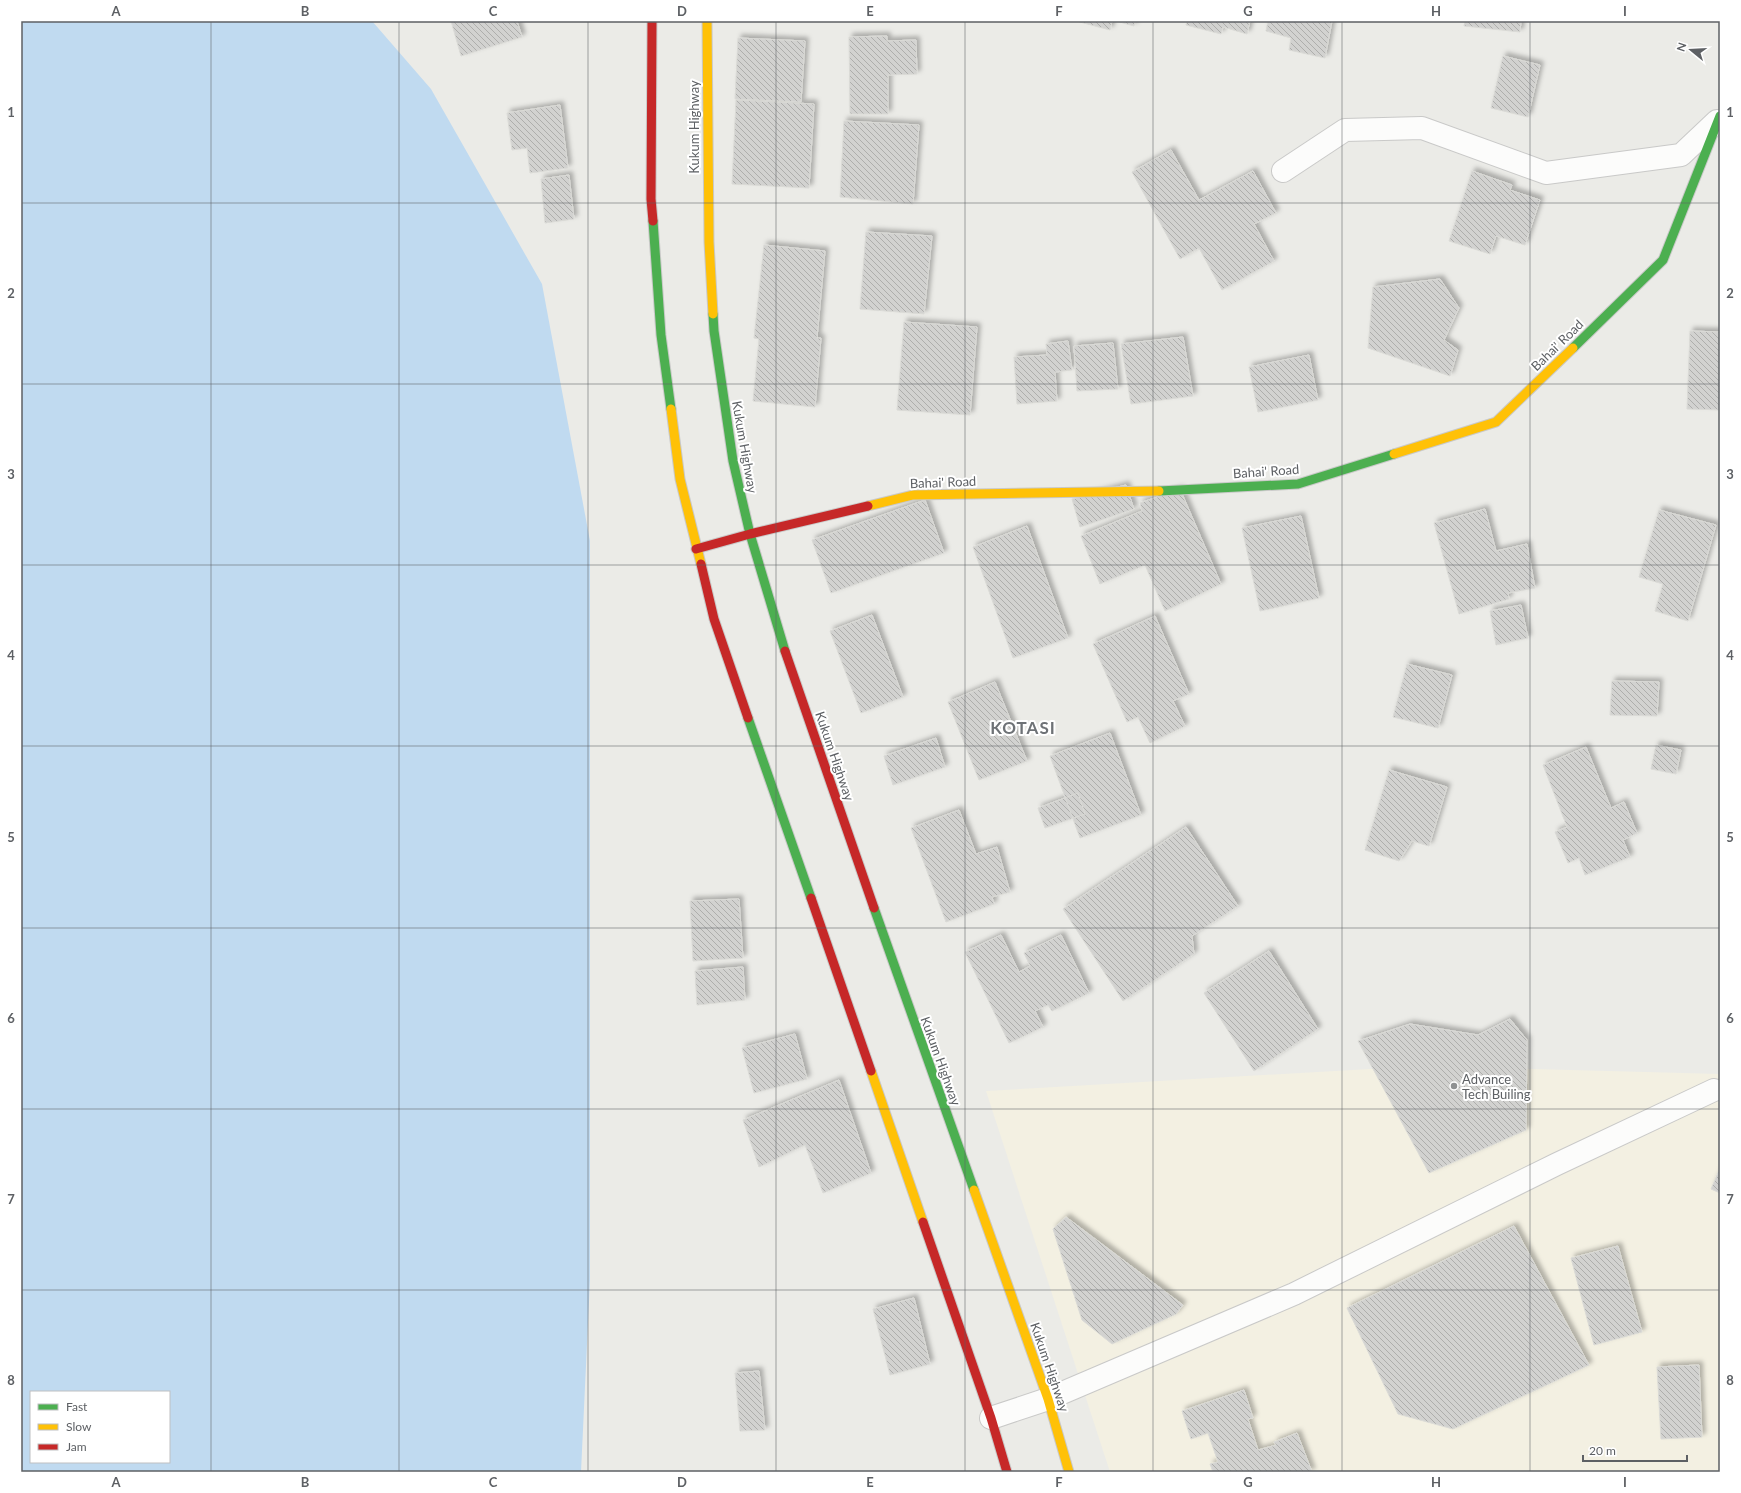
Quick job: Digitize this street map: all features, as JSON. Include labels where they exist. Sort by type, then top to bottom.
[{"type":"main road","points":[[652,21],[651,199],[655,264],[661,335],[680,479],[696,549],[714,619],[991,1418],[1007,1472]]},
{"type":"main road","name":"Kukum Highway","points":[[707,21],[708,213],[714,331],[732,461],[750,534],[778,633],[885,941],[1048,1400],[1069,1472]]},
{"type":"main road","name":"Bahai' Road","points":[[696,549],[750,534],[913,495],[1133,492],[1298,484],[1496,422],[1663,260],[1718,119]]},
{"type":"street","points":[[1283,171],[1345,130],[1422,128],[1546,173],[1682,155],[1718,119]]},
{"type":"street","points":[[991,1418],[1048,1400],[1294,1294],[1557,1164],[1714,1090]]},
{"type":"shaded area","points":[[1422,1066],[1720,1074],[1720,1472],[1110,1472],[986,1091]]},
{"type":"water","points":[[21,21],[372,21],[431,89],[542,284],[590,541],[590,1280],[581,1472],[21,1472]]},
{"type":"building","points":[[451,21],[517,21],[522,37],[461,56]]},
{"type":"building","points":[[1076,21],[1112,21],[1110,30]]},
{"type":"building","points":[[1116,21],[1135,21],[1134,26]]},
{"type":"building","points":[[1187,21],[1250,21],[1247,34],[1223,27],[1221,34],[1186,25]]},
{"type":"building","points":[[1268,21],[1332,21],[1325,58],[1289,50],[1291,38],[1266,31]]},
{"type":"building","points":[[1465,21],[1521,21],[1520,32],[1464,26]]},
{"type":"building","points":[[887,36],[887,41],[916,40],[917,74],[888,75],[888,114],[850,114],[849,37]]},
{"type":"building","points":[[738,38],[805,41],[801,102],[735,99]]},
{"type":"building","points":[[1503,56],[1540,65],[1528,117],[1491,108]]},
{"type":"building","points":[[736,100],[814,104],[809,188],[732,184]]},
{"type":"building","points":[[560,105],[568,168],[530,173],[527,148],[512,150],[507,113]]},
{"type":"building","points":[[844,121],[919,125],[913,204],[840,197]]},
{"type":"building","points":[[1171,150],[1199,200],[1253,171],[1276,213],[1254,224],[1274,261],[1222,290],[1199,248],[1180,259],[1132,172]]},
{"type":"building","points":[[1472,171],[1512,185],[1510,190],[1540,200],[1525,245],[1496,236],[1490,254],[1449,241]]},
{"type":"building","points":[[569,175],[574,219],[545,223],[541,179]]},
{"type":"building","points":[[866,232],[932,236],[924,314],[860,309]]},
{"type":"building","points":[[764,245],[825,251],[817,338],[821,338],[815,407],[753,401],[759,339],[754,338]]},
{"type":"building","points":[[1440,279],[1459,308],[1444,340],[1458,350],[1450,376],[1368,348],[1373,287]]},
{"type":"building","points":[[904,322],[977,327],[970,415],[897,410]]},
{"type":"building","points":[[1690,331],[1720,332],[1720,410],[1687,409]]},
{"type":"building","points":[[1183,337],[1193,396],[1131,404],[1121,344]]},
{"type":"building","points":[[1068,341],[1072,370],[1055,372],[1057,401],[1017,404],[1014,357],[1047,355],[1046,344]]},
{"type":"building","points":[[1113,343],[1118,389],[1077,391],[1074,346]]},
{"type":"building","points":[[1309,355],[1318,400],[1258,412],[1249,367]]},
{"type":"building","points":[[1126,485],[1134,509],[1080,527],[1072,499]]},
{"type":"building","points":[[1180,489],[1221,584],[1165,611],[1145,565],[1100,584],[1081,536],[1142,511],[1140,503]]},
{"type":"building","points":[[925,500],[944,553],[831,593],[812,540]]},
{"type":"building","points":[[1485,509],[1496,551],[1527,544],[1535,588],[1508,593],[1509,599],[1459,614],[1434,523]]},
{"type":"building","points":[[1659,510],[1716,525],[1688,621],[1655,611],[1663,584],[1639,577]]},
{"type":"building","points":[[1301,516],[1319,598],[1260,611],[1242,528]]},
{"type":"building","points":[[1027,526],[1068,638],[1013,658],[973,547]]},
{"type":"building","points":[[1521,605],[1528,638],[1496,645],[1490,611]]},
{"type":"building","points":[[872,615],[903,697],[861,713],[830,631]]},
{"type":"building","points":[[1155,616],[1189,694],[1173,701],[1185,726],[1150,743],[1138,717],[1127,722],[1093,644]]},
{"type":"building","points":[[1407,664],[1452,675],[1438,728],[1393,717]]},
{"type":"building","points":[[1612,681],[1659,682],[1657,716],[1610,715]]},
{"type":"building","points":[[995,682],[1027,761],[979,780],[948,702]]},
{"type":"building","points":[[1110,733],[1141,815],[1080,838],[1050,756]]},
{"type":"building","points":[[936,738],[945,767],[893,785],[884,756]]},
{"type":"building","points":[[1656,745],[1681,750],[1676,774],[1651,769]]},
{"type":"building","points":[[1586,747],[1611,808],[1624,802],[1637,833],[1623,840],[1630,857],[1585,875],[1579,858],[1568,863],[1555,832],[1567,827],[1543,765]]},
{"type":"building","points":[[1389,770],[1447,787],[1429,846],[1412,841],[1399,861],[1365,850]]},
{"type":"building","points":[[1078,793],[1085,814],[1045,828],[1038,808]]},
{"type":"building","points":[[959,810],[976,854],[997,847],[1010,892],[992,897],[994,904],[946,922],[911,828]]},
{"type":"building","points":[[1186,827],[1238,906],[1192,936],[1194,954],[1123,1001],[1063,909]]},
{"type":"building","points":[[739,899],[743,958],[693,961],[690,901]]},
{"type":"building","points":[[1001,935],[1019,972],[1030,966],[1024,953],[1061,935],[1089,993],[1052,1011],[1048,1005],[1035,1011],[1043,1027],[1009,1043],[965,952]]},
{"type":"building","points":[[1269,951],[1318,1029],[1254,1071],[1204,993]]},
{"type":"building","points":[[743,967],[745,1000],[697,1005],[695,971]]},
{"type":"building","name":"Advance Tech Builing","points":[[1510,1019],[1527,1040],[1526,1130],[1429,1173],[1358,1041],[1410,1024],[1478,1035]]},
{"type":"building","points":[[795,1034],[807,1079],[754,1093],[742,1048]]},
{"type":"building","points":[[839,1080],[871,1173],[823,1193],[805,1145],[759,1167],[743,1120]]},
{"type":"building","points":[[1720,1168],[1720,1193],[1711,1189]]},
{"type":"building","points":[[1066,1217],[1183,1305],[1176,1314],[1112,1344],[1082,1320],[1053,1229]]},
{"type":"building","points":[[1514,1226],[1589,1365],[1453,1429],[1398,1414],[1347,1308]]},
{"type":"building","points":[[1618,1246],[1642,1332],[1594,1345],[1571,1258]]},
{"type":"building","points":[[914,1298],[930,1364],[890,1375],[873,1309]]},
{"type":"building","points":[[1699,1365],[1702,1437],[1661,1439],[1657,1367]]},
{"type":"building","points":[[759,1371],[765,1430],[740,1431],[735,1373]]},
{"type":"building","points":[[1244,1390],[1253,1418],[1248,1419],[1258,1450],[1276,1445],[1274,1442],[1297,1433],[1312,1472],[1213,1472],[1210,1464],[1218,1462],[1208,1433],[1191,1439],[1182,1411]]},
{"type":"traffic: fast","points":[[1573,348],[1663,260],[1720,116]]},
{"type":"traffic: fast","points":[[653,221],[661,335],[671,409]]},
{"type":"traffic: fast","points":[[713,314],[714,331],[733,461],[750,534],[785,651]]},
{"type":"traffic: fast","points":[[1159,491],[1298,484],[1394,454]]},
{"type":"traffic: fast","points":[[748,718],[811,898]]},
{"type":"traffic: fast","points":[[874,908],[974,1190]]},
{"type":"traffic: slow","points":[[707,21],[709,242],[713,314]]},
{"type":"traffic: slow","points":[[1394,454],[1496,422],[1573,348]]},
{"type":"traffic: slow","points":[[671,409],[680,479],[701,564]]},
{"type":"traffic: slow","points":[[868,506],[913,495],[1159,491]]},
{"type":"traffic: slow","points":[[871,1071],[923,1222]]},
{"type":"traffic: slow","points":[[974,1190],[1048,1399],[1069,1472]]},
{"type":"traffic: jam","points":[[652,21],[651,199],[653,221]]},
{"type":"traffic: jam","points":[[696,549],[750,534],[868,506]]},
{"type":"traffic: jam","points":[[701,564],[714,619],[748,718]]},
{"type":"traffic: jam","points":[[785,651],[874,908]]},
{"type":"traffic: jam","points":[[811,898],[871,1071]]},
{"type":"traffic: jam","points":[[923,1222],[991,1418],[1007,1472]]},
{"type":"place","name":"Advance Tech Builing","points":[[1454,1086]]},
{"type":"district","name":"KOTASI","points":[[1023,727]]}]
